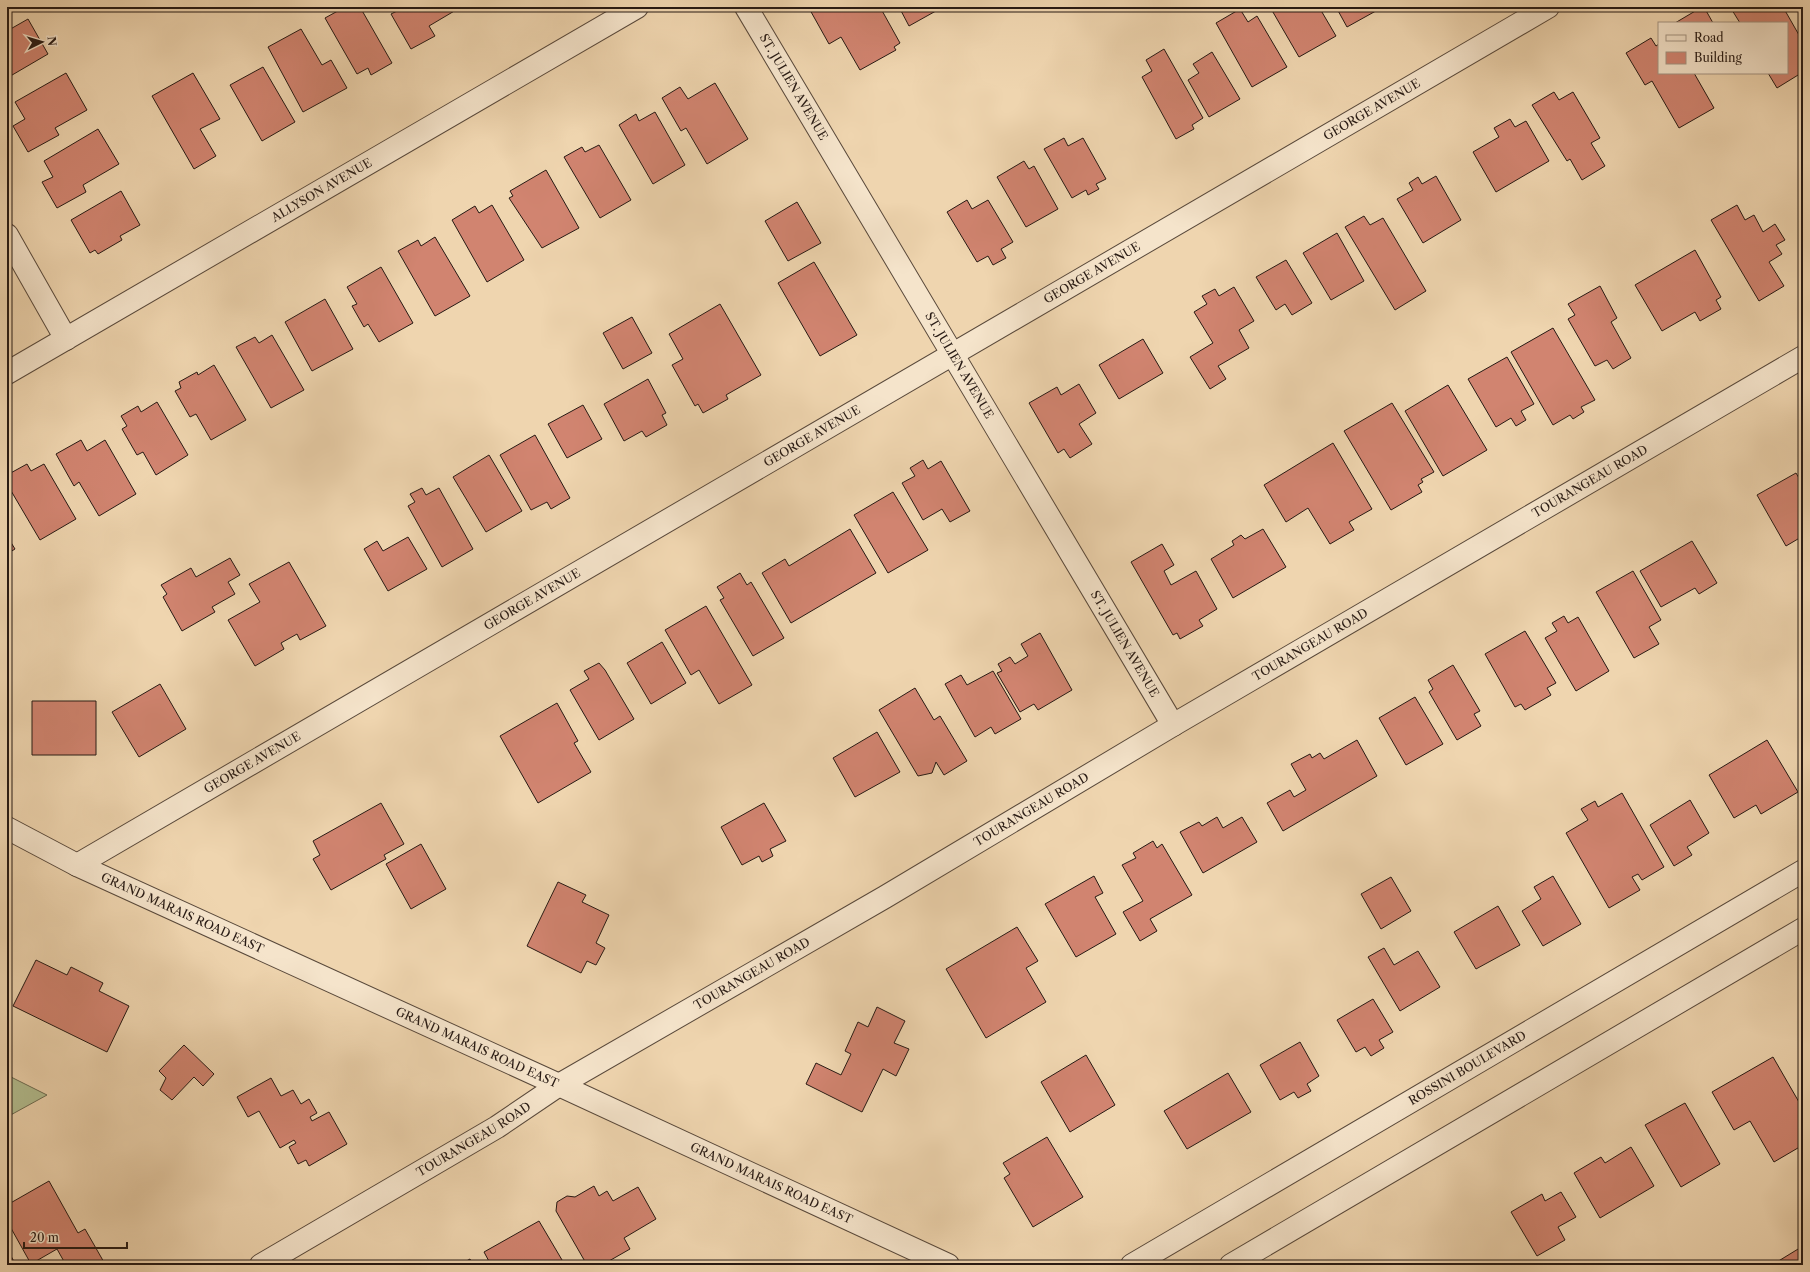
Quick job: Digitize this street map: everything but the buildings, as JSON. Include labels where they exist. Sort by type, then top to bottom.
[{"type":"street","name":"ALLYSON AVENUE","points":[[7,373],[637,7]]},
{"type":"street","name":"ST. JULIEN AVENUE","points":[[746,7],[1173,725]]},
{"type":"street","name":"GEORGE AVENUE","points":[[77,865],[1548,7]]},
{"type":"street","points":[[7,235],[66,338]]},
{"type":"street","name":"TOURANGEAU ROAD","points":[[261,1265],[497,1127],[560,1085],[885,897],[1173,725],[1803,357]]},
{"type":"street","name":"GRAND MARAIS ROAD EAST","points":[[7,828],[77,865],[560,1085],[948,1265]]},
{"type":"street","name":"ROSSINI BOULEVARD","points":[[1132,1265],[1803,871]]},
{"type":"street","points":[[1231,1265],[1803,929]]},
{"type":"green space","points":[[7,1075],[47,1095],[7,1117]]}]
